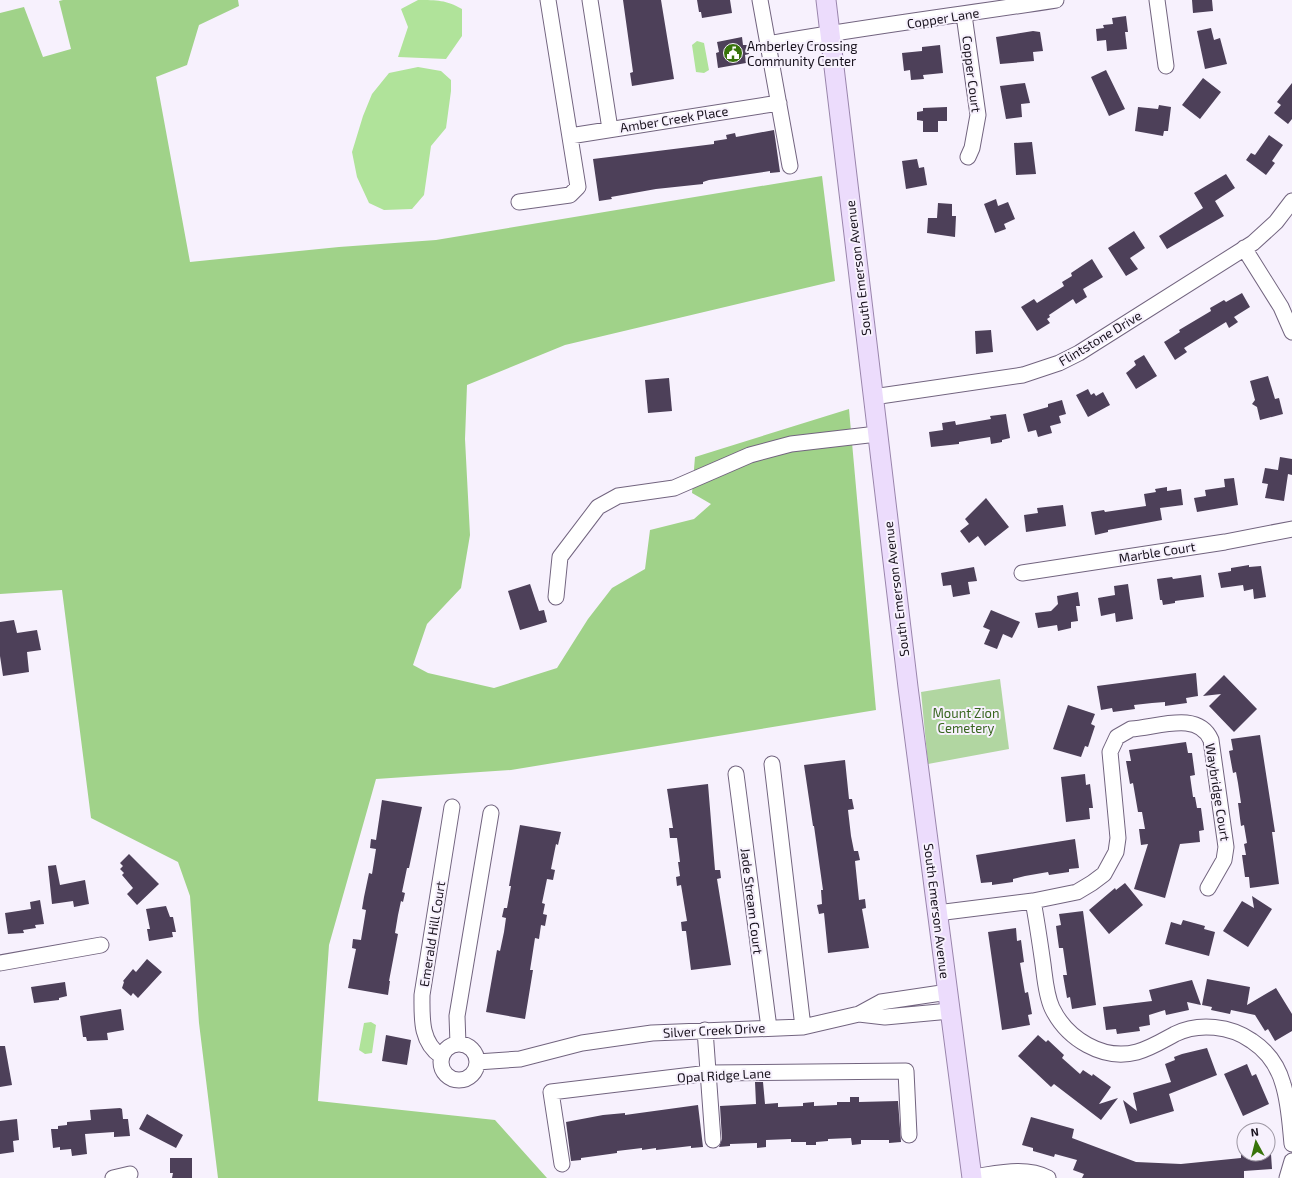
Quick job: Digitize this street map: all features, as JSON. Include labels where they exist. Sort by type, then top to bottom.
[{"type":"main road","name":"South Emerson Avenue","points":[[826,0],[877,434],[972,1178]]},
{"type":"street","points":[[519,202],[570,195],[578,187],[548,0]]},
{"type":"street","points":[[590,0],[610,129]]},
{"type":"street","points":[[760,0],[790,166]]},
{"type":"street","name":"Copper Lane","points":[[768,44],[830,33],[964,15],[1056,0]]},
{"type":"street","points":[[1157,0],[1166,66]]},
{"type":"street","name":"Copper Court","points":[[964,15],[978,115],[972,148],[968,157]]},
{"type":"street","name":"Amber Creek Place","points":[[570,136],[779,103]]},
{"type":"street","name":"Flintstone Drive","points":[[873,398],[1012,378],[1059,363],[1079,353],[1244,248],[1269,229],[1292,201]]},
{"type":"street","points":[[1244,248],[1281,307],[1292,332]]},
{"type":"street","points":[[556,597],[560,557],[598,507],[618,496],[674,488],[750,455],[791,444],[877,434]]},
{"type":"street","name":"Marble Court","points":[[1022,573],[1225,542],[1292,529]]},
{"type":"street","name":"Waybridge Court","points":[[1033,902],[1077,892],[1096,880],[1110,866],[1116,852],[1118,838],[1110,755],[1111,747],[1117,737],[1131,729],[1188,722],[1205,731],[1212,746],[1226,847],[1224,860],[1208,888]]},
{"type":"street","points":[[772,764],[803,1026]]},
{"type":"street","name":"Jade Stream Court","points":[[736,774],[769,1028]]},
{"type":"street","name":"Emerald Hill Court","points":[[441,1056],[435,1052],[428,1042],[422,1026],[422,995],[452,807]]},
{"type":"street","points":[[458,1044],[457,1016],[490,814]]},
{"type":"street","points":[[937,913],[1033,902],[1049,1000],[1057,1018],[1070,1033],[1093,1048],[1109,1053],[1125,1054],[1136,1052],[1153,1047],[1174,1034],[1200,1027],[1219,1028],[1241,1034],[1262,1049],[1270,1057],[1280,1074],[1286,1096],[1292,1144]]},
{"type":"street","points":[[0,963],[101,945]]},
{"type":"street","name":"Silver Creek Drive","points":[[477,1062],[520,1059],[582,1043],[652,1033],[803,1026],[859,1014],[881,1002],[948,992]]},
{"type":"street","points":[[859,1014],[885,1017],[950,1011]]},
{"type":"street","points":[[705,1030],[713,1140]]},
{"type":"street","points":[[458,1044],[464,1044],[474,1051],[477,1062],[474,1073],[469,1078],[458,1081],[452,1080],[443,1072],[441,1067],[441,1056],[448,1047],[458,1044]]},
{"type":"street","name":"Opal Ridge Lane","points":[[562,1164],[551,1092],[709,1074],[906,1071],[909,1135]]},
{"type":"street","points":[[1287,1178],[1292,1161]]},
{"type":"street","points":[[972,1178],[1021,1172],[1048,1178]]},
{"type":"street","points":[[113,1178],[130,1174]]},
{"type":"green space","name":"Mount Zion Cemetery","points":[[1000,679],[1009,749],[928,764],[921,692]]},
{"type":"shaded area","points":[[238,0],[239,6],[199,25],[187,65],[156,77],[190,262],[339,247],[436,240],[822,176],[835,281],[565,345],[467,385],[465,439],[470,535],[461,588],[427,624],[413,665],[428,673],[494,688],[557,668],[588,619],[612,588],[645,569],[650,530],[694,519],[711,504],[692,493],[695,457],[849,409],[876,710],[511,770],[376,779],[329,945],[318,1101],[495,1120],[547,1178],[218,1178],[199,1023],[190,896],[178,862],[91,818],[62,590],[0,594],[0,13],[24,7],[43,57],[71,49],[59,1]]},
{"type":"shaded area","points":[[418,0],[441,1],[462,9],[462,36],[446,59],[398,57],[408,27],[401,9]]},
{"type":"shaded area","points":[[697,41],[704,43],[709,70],[704,73],[696,72],[692,45]]},
{"type":"shaded area","points":[[418,67],[441,71],[451,80],[446,128],[431,146],[424,195],[412,209],[384,210],[369,203],[357,177],[352,152],[363,116],[372,94],[389,73]]},
{"type":"shaded area","points":[[371,1022],[376,1025],[372,1053],[365,1054],[359,1050],[364,1023]]},
{"type":"building","points":[[623,0],[661,0],[674,79],[632,86],[630,73],[633,72]]},
{"type":"building","points":[[697,0],[730,0],[732,13],[702,18],[701,12],[699,12]]},
{"type":"building","points":[[1192,0],[1212,0],[1213,11],[1193,13]]},
{"type":"building","points":[[1126,16],[1128,32],[1125,32],[1127,49],[1107,51],[1106,40],[1097,41],[1096,29],[1104,28],[1103,25],[1113,24],[1112,18]]},
{"type":"building","points":[[1211,28],[1214,40],[1220,38],[1227,64],[1205,69],[1197,31]]},
{"type":"building","points":[[1033,31],[1040,32],[1043,51],[1033,52],[1034,61],[1000,64],[996,37]]},
{"type":"building","name":"Amberley Crossing Community Center","points":[[742,37],[743,45],[747,45],[749,54],[745,55],[746,63],[718,68],[716,53],[719,52],[717,42]]},
{"type":"building","points":[[940,45],[943,73],[923,75],[924,79],[911,80],[910,70],[904,71],[902,53],[922,51],[922,47]]},
{"type":"building","points":[[1106,70],[1125,109],[1109,116],[1091,77]]},
{"type":"building","points":[[1203,78],[1221,92],[1200,119],[1182,105]]},
{"type":"building","points":[[1025,83],[1030,103],[1021,104],[1022,117],[1006,119],[1000,86]]},
{"type":"building","points":[[1292,83],[1292,119],[1288,124],[1274,113],[1281,105],[1277,102]]},
{"type":"building","points":[[1159,105],[1171,107],[1168,131],[1164,131],[1163,136],[1135,131],[1138,107],[1158,109]]},
{"type":"building","points":[[947,107],[947,121],[938,121],[938,132],[923,132],[923,121],[917,120],[917,112],[923,111],[923,108]]},
{"type":"building","points":[[774,130],[780,172],[770,173],[770,171],[709,180],[703,182],[703,184],[656,189],[611,197],[612,199],[599,201],[593,159],[714,144],[714,141],[727,139],[726,135],[735,133],[736,137]]},
{"type":"building","points":[[1269,135],[1283,145],[1272,161],[1275,163],[1266,175],[1246,160],[1251,153],[1255,155]]},
{"type":"building","points":[[1032,142],[1036,174],[1016,175],[1014,143]]},
{"type":"building","points":[[917,159],[919,168],[924,167],[927,185],[906,189],[902,161]]},
{"type":"building","points":[[1226,174],[1235,188],[1215,201],[1224,216],[1167,249],[1159,236],[1203,208],[1194,193]]},
{"type":"building","points":[[996,199],[998,206],[1008,202],[1015,219],[1004,224],[1006,229],[995,233],[984,204]]},
{"type":"building","points":[[938,203],[952,204],[952,216],[956,216],[955,237],[927,233],[928,218],[937,218]]},
{"type":"building","points":[[1134,231],[1145,248],[1130,258],[1138,269],[1126,276],[1108,248]]},
{"type":"building","points":[[1092,259],[1103,277],[1083,289],[1087,297],[1076,304],[1073,299],[1049,315],[1050,317],[1047,319],[1050,323],[1037,331],[1021,307],[1034,299],[1037,303],[1064,286],[1062,282],[1072,276],[1071,273]]},
{"type":"building","points":[[1242,293],[1250,307],[1234,317],[1238,322],[1229,328],[1226,322],[1184,348],[1187,352],[1175,360],[1164,342],[1180,332],[1179,330],[1211,311],[1210,308],[1224,300],[1226,302]]},
{"type":"building","points":[[991,330],[993,352],[976,354],[975,331]]},
{"type":"building","points":[[1144,355],[1157,376],[1136,389],[1126,373],[1136,365],[1134,361]]},
{"type":"building","points":[[1268,376],[1275,399],[1279,398],[1283,414],[1260,420],[1257,407],[1252,404],[1255,400],[1250,381]]},
{"type":"building","points":[[669,378],[672,411],[648,413],[645,380]]},
{"type":"building","points":[[1088,389],[1091,395],[1094,393],[1096,396],[1103,392],[1110,405],[1088,417],[1076,395]]},
{"type":"building","points":[[1062,400],[1066,414],[1059,416],[1061,423],[1050,426],[1052,433],[1038,437],[1036,430],[1028,432],[1023,414],[1048,407],[1048,404]]},
{"type":"building","points":[[1006,414],[1010,438],[1002,440],[1002,442],[991,444],[990,437],[959,442],[959,444],[931,447],[929,432],[943,430],[942,423],[955,421],[956,425],[991,419],[990,416]]},
{"type":"building","points":[[1280,457],[1292,459],[1292,475],[1288,474],[1284,501],[1265,498],[1268,484],[1262,483],[1265,468],[1278,470]]},
{"type":"building","points":[[1234,478],[1238,505],[1197,512],[1194,498],[1206,496],[1205,490],[1225,487],[1224,479]]},
{"type":"building","points":[[1167,487],[1167,491],[1181,489],[1183,505],[1160,508],[1162,520],[1108,530],[1108,532],[1095,535],[1091,512],[1104,510],[1105,512],[1146,506],[1144,494],[1156,492],[1155,489]]},
{"type":"building","points":[[986,498],[1009,527],[985,546],[978,536],[969,543],[960,531],[969,524],[965,519]]},
{"type":"building","points":[[1063,505],[1066,526],[1026,532],[1024,515],[1038,513],[1037,508]]},
{"type":"building","points":[[1249,565],[1249,567],[1261,566],[1266,597],[1254,599],[1253,589],[1244,591],[1243,585],[1221,588],[1218,573],[1231,571],[1231,568]]},
{"type":"building","points":[[974,567],[977,581],[968,582],[970,594],[953,597],[951,585],[943,586],[941,573]]},
{"type":"building","points":[[1201,575],[1204,597],[1175,601],[1175,603],[1163,605],[1162,600],[1160,600],[1157,579],[1172,577],[1173,579]]},
{"type":"building","points":[[530,584],[539,611],[544,610],[547,622],[520,630],[508,591]]},
{"type":"building","points":[[1128,584],[1133,619],[1116,622],[1115,613],[1101,616],[1098,598],[1115,595],[1114,586]]},
{"type":"building","points":[[1078,592],[1080,606],[1076,606],[1078,621],[1071,622],[1071,628],[1058,631],[1057,625],[1038,628],[1035,613],[1051,611],[1058,604],[1057,596]]},
{"type":"building","points":[[991,610],[1020,622],[1012,638],[1003,634],[997,649],[984,644],[990,630],[983,627]]},
{"type":"building","points":[[14,620],[17,633],[37,630],[41,650],[27,652],[29,672],[3,676],[0,656],[0,622]]},
{"type":"building","points":[[1196,673],[1198,696],[1186,698],[1187,703],[1165,706],[1165,702],[1134,705],[1135,709],[1113,712],[1112,708],[1101,710],[1097,686]]},
{"type":"building","points":[[1224,675],[1257,709],[1234,732],[1209,706],[1221,694],[1203,696]]},
{"type":"building","points":[[1068,705],[1095,714],[1091,724],[1095,726],[1088,747],[1085,746],[1081,757],[1053,749]]},
{"type":"building","points":[[1260,735],[1275,832],[1272,832],[1279,884],[1250,888],[1249,877],[1245,877],[1242,855],[1246,855],[1244,844],[1247,843],[1244,825],[1241,826],[1238,803],[1241,803],[1238,783],[1236,772],[1233,773],[1229,751],[1233,750],[1231,739]]},
{"type":"building","points":[[1186,742],[1188,753],[1192,753],[1195,775],[1190,776],[1193,797],[1195,797],[1197,808],[1201,808],[1204,830],[1199,831],[1200,842],[1180,844],[1165,898],[1134,889],[1148,844],[1141,845],[1139,829],[1145,829],[1142,812],[1138,812],[1133,783],[1130,784],[1126,761],[1131,761],[1129,750]]},
{"type":"building","points":[[845,760],[849,799],[852,799],[854,809],[848,810],[851,836],[854,851],[858,851],[860,860],[855,861],[859,900],[865,899],[866,908],[862,909],[869,948],[828,953],[824,913],[819,914],[817,905],[822,904],[821,890],[823,890],[804,765]]},
{"type":"building","points":[[1085,774],[1086,785],[1090,784],[1093,808],[1089,808],[1090,819],[1066,822],[1061,777]]},
{"type":"building","points":[[708,784],[715,870],[720,870],[721,878],[717,879],[731,965],[691,970],[686,931],[682,931],[681,922],[687,921],[681,885],[677,886],[676,877],[680,876],[678,862],[680,862],[677,838],[670,838],[669,828],[673,828],[667,789]]},
{"type":"building","points":[[382,800],[422,807],[409,868],[407,868],[402,892],[405,893],[403,902],[401,901],[395,933],[398,934],[389,981],[388,995],[348,988],[356,949],[352,948],[353,939],[361,940],[366,910],[362,909],[369,873],[372,874],[376,849],[370,848],[371,839],[376,840]]},
{"type":"building","points":[[520,825],[561,832],[558,845],[556,844],[551,869],[555,870],[553,880],[547,879],[542,903],[545,904],[543,914],[547,915],[545,926],[541,925],[539,939],[535,938],[530,970],[533,970],[525,1019],[486,1012],[497,950],[500,951],[504,932],[506,918],[502,917],[504,908],[507,908],[511,886],[509,886]]},
{"type":"building","points":[[1075,839],[1079,868],[1069,869],[1069,872],[1049,875],[1048,872],[1025,876],[1013,879],[1013,882],[992,885],[992,882],[981,883],[976,855]]},
{"type":"building","points":[[129,854],[159,884],[137,905],[127,894],[133,888],[122,875],[124,873],[120,869],[123,866],[120,863]]},
{"type":"building","points":[[56,865],[60,885],[85,880],[89,904],[74,907],[73,901],[52,904],[48,866]]},
{"type":"building","points":[[1125,883],[1143,905],[1109,934],[1089,910],[1115,888],[1116,890]]},
{"type":"building","points":[[1252,896],[1272,909],[1248,947],[1223,931],[1242,901],[1254,908]]},
{"type":"building","points":[[40,900],[44,924],[35,925],[36,928],[23,930],[24,933],[8,934],[5,913],[31,909],[30,902]]},
{"type":"building","points":[[166,906],[170,917],[173,917],[176,932],[172,932],[173,937],[149,941],[147,929],[150,929],[146,909]]},
{"type":"building","points":[[1083,911],[1096,1005],[1072,1009],[1070,997],[1067,998],[1063,975],[1067,975],[1063,948],[1059,948],[1056,926],[1061,925],[1059,914]]},
{"type":"building","points":[[1183,920],[1205,926],[1204,929],[1215,932],[1209,956],[1165,944],[1171,922],[1181,925]]},
{"type":"building","points":[[1016,928],[1017,941],[1021,940],[1024,962],[1020,963],[1025,993],[1028,992],[1032,1014],[1028,1015],[1030,1025],[1002,1030],[988,932]]},
{"type":"building","points":[[147,959],[162,972],[138,998],[133,993],[131,996],[122,988],[123,981],[133,969],[136,972]]},
{"type":"building","points":[[1207,979],[1250,987],[1247,1005],[1276,988],[1292,1014],[1292,1031],[1275,1041],[1268,1029],[1265,1031],[1255,1015],[1231,1010],[1230,1014],[1211,1010],[1212,1007],[1202,1005]]},
{"type":"building","points":[[1192,980],[1201,1005],[1187,1002],[1189,1010],[1166,1015],[1165,1010],[1149,1015],[1150,1025],[1139,1027],[1140,1031],[1117,1034],[1116,1029],[1106,1030],[1103,1007],[1152,1001],[1149,990]]},
{"type":"building","points":[[65,982],[67,996],[59,998],[59,1000],[34,1003],[31,987]]},
{"type":"building","points":[[121,1009],[124,1030],[107,1033],[108,1040],[87,1041],[86,1037],[83,1037],[80,1016]]},
{"type":"building","points":[[386,1035],[411,1040],[407,1065],[382,1061]]},
{"type":"building","points":[[1038,1035],[1046,1042],[1048,1040],[1064,1055],[1062,1058],[1080,1074],[1083,1070],[1092,1076],[1093,1074],[1111,1087],[1099,1104],[1118,1098],[1101,1120],[1054,1084],[1051,1087],[1018,1056]]},
{"type":"building","points":[[0,1046],[5,1046],[12,1085],[0,1087]]},
{"type":"building","points":[[1207,1048],[1217,1075],[1169,1094],[1174,1111],[1130,1124],[1123,1100],[1137,1111],[1133,1093],[1171,1082],[1165,1064],[1175,1060],[1174,1057]]},
{"type":"building","points":[[1247,1064],[1252,1076],[1256,1074],[1269,1104],[1243,1116],[1224,1074]]},
{"type":"building","points":[[755,1082],[763,1082],[765,1104],[778,1103],[778,1107],[803,1106],[803,1103],[814,1102],[814,1106],[837,1105],[837,1102],[850,1102],[850,1097],[859,1097],[859,1102],[898,1101],[901,1142],[889,1143],[889,1140],[861,1140],[861,1144],[852,1145],[851,1138],[828,1139],[828,1141],[816,1142],[816,1145],[806,1145],[806,1142],[791,1142],[791,1139],[766,1140],[766,1147],[757,1148],[757,1143],[730,1144],[730,1146],[719,1147],[722,1139],[720,1106],[756,1104]]},
{"type":"building","points":[[698,1105],[703,1147],[691,1148],[691,1146],[656,1150],[656,1148],[642,1150],[642,1148],[617,1151],[617,1153],[581,1158],[581,1160],[571,1161],[566,1122],[603,1115],[625,1113],[625,1115]]},
{"type":"building","points":[[122,1109],[123,1119],[128,1119],[130,1136],[114,1137],[114,1132],[85,1134],[87,1154],[72,1156],[71,1149],[60,1150],[60,1147],[53,1148],[51,1129],[58,1129],[58,1126],[67,1125],[67,1122],[91,1120],[90,1110]]},
{"type":"building","points":[[147,1114],[183,1135],[176,1148],[139,1129]]},
{"type":"building","points":[[1031,1117],[1074,1129],[1072,1138],[1136,1162],[1181,1164],[1236,1158],[1236,1162],[1272,1162],[1272,1169],[1244,1171],[1244,1178],[1082,1178],[1084,1174],[1073,1170],[1077,1160],[1055,1154],[1054,1157],[1033,1151],[1033,1148],[1022,1145]]},
{"type":"building","points":[[17,1119],[19,1140],[13,1141],[14,1152],[0,1154],[0,1121]]},
{"type":"building","points":[[170,1158],[192,1158],[192,1178],[172,1178],[173,1173],[170,1173]]},
{"type":"place","name":"Amberley Crossing Community Center","points":[[733,53]]}]
